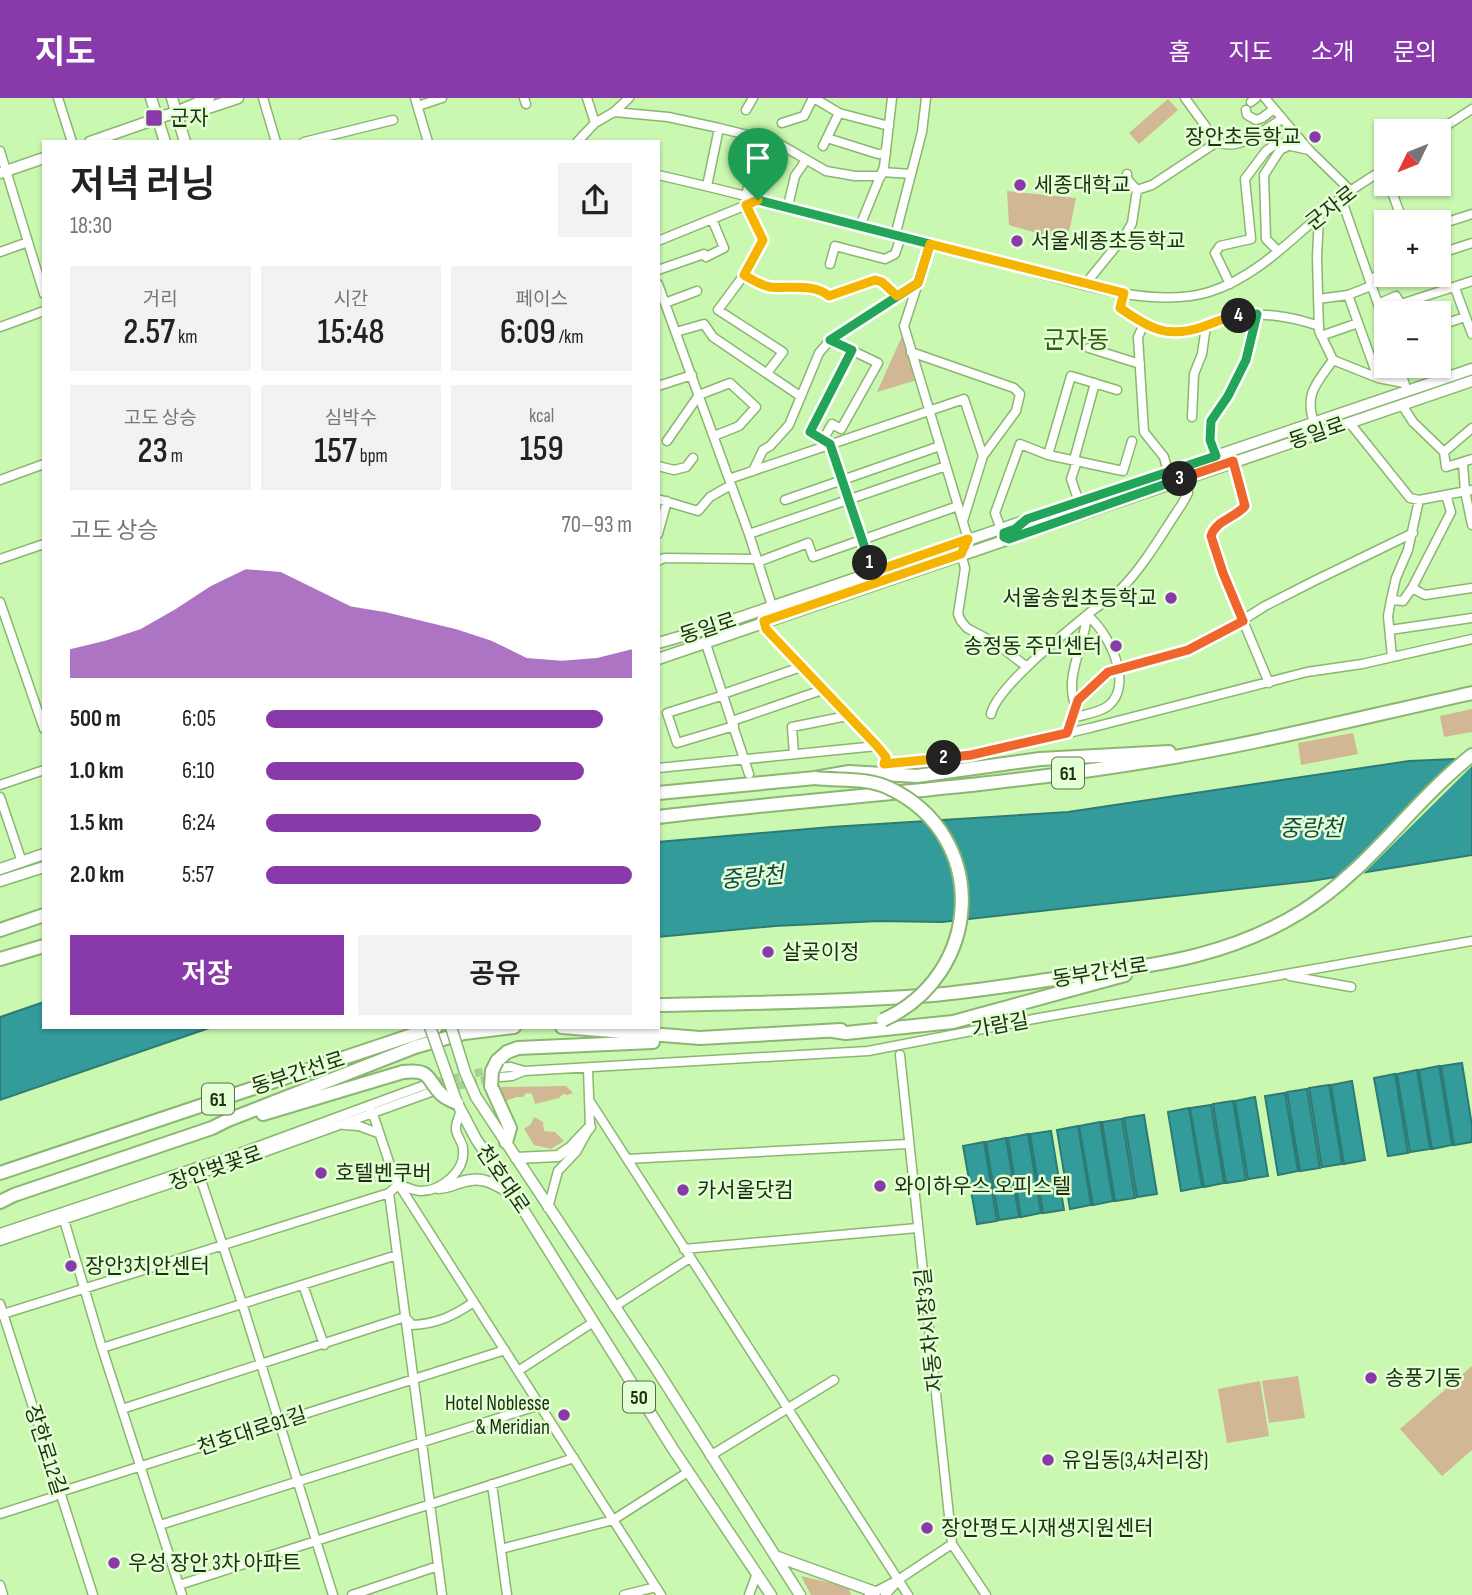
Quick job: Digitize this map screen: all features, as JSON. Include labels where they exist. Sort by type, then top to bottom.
[{"type":"highway","name":"61","points":[[660,817],[1034,778],[1198,752],[1472,693]]},
{"type":"highway","points":[[660,793],[856,772],[927,775],[1051,758],[1154,751],[1198,752]]},
{"type":"highway","name":"동부간선로","points":[[660,1005],[933,995],[1172,961],[1226,949],[1302,912],[1335,888],[1472,755]]},
{"type":"highway","points":[[506,1142],[510,1128],[497,1073],[507,1052],[518,1048],[832,1031],[883,1020],[904,1010],[937,979],[949,959],[958,934],[962,909],[958,871],[950,848],[921,810],[898,793],[866,780],[809,779]]},
{"type":"highway","points":[[0,930],[42,916]]},
{"type":"highway","points":[[0,959],[42,947]]},
{"type":"highway","points":[[832,1031],[846,1033],[953,1022],[1172,961]]},
{"type":"highway","name":"동부간선로","points":[[0,1173],[430,1029]]},
{"type":"highway","points":[[212,1128],[415,1047],[464,1033],[497,1029]]},
{"type":"highway","points":[[587,1029],[700,1038]]},
{"type":"highway","points":[[0,1200],[212,1128],[402,1072],[425,1074],[441,1094],[458,1108]]},
{"type":"main road","points":[[151,98],[164,140]]},
{"type":"main road","points":[[172,98],[184,140]]},
{"type":"main road","points":[[96,140],[209,98]]},
{"type":"main road","points":[[176,112],[202,110],[237,98]]},
{"type":"main road","points":[[3,172],[42,159]]},
{"type":"main road","name":"동일로","points":[[660,642],[1314,423],[1406,387],[1472,369]]},
{"type":"main road","name":"동일로","points":[[660,658],[1472,381]]},
{"type":"main road","points":[[1009,539],[1004,537],[1004,533],[1015,529],[1027,519]]},
{"type":"main road","points":[[0,869],[42,855]]},
{"type":"main road","points":[[0,881],[42,868]]},
{"type":"main road","name":"천호대로","points":[[431,1029],[458,1108],[592,1323],[771,1595]]},
{"type":"main road","name":"천호대로","points":[[451,1029],[465,1072],[477,1097],[800,1595]]},
{"type":"main road","points":[[516,1158],[558,1156],[590,1127]]},
{"type":"main road","points":[[438,1188],[482,1180],[514,1195]]},
{"type":"main road","points":[[775,1556],[877,1594]]},
{"type":"street","points":[[58,98],[71,140]]},
{"type":"street","points":[[263,98],[275,140]]},
{"type":"street","points":[[427,140],[417,102],[442,98]]},
{"type":"street","points":[[587,98],[595,122]]},
{"type":"street","points":[[579,140],[595,122],[614,112],[629,98]]},
{"type":"street","points":[[746,110],[751,98]]},
{"type":"street","points":[[782,123],[804,116],[813,98],[839,113],[889,126]]},
{"type":"street","points":[[860,226],[881,174],[886,153],[891,98]]},
{"type":"street","points":[[830,264],[835,246],[885,258],[895,254],[922,132],[926,98]]},
{"type":"street","points":[[1185,98],[1217,142],[1226,146],[1237,145],[1282,119]]},
{"type":"street","points":[[1265,98],[1309,150],[1351,191]]},
{"type":"street","points":[[1251,103],[1247,115],[1256,120],[1274,109]]},
{"type":"street","points":[[1451,123],[1472,109]]},
{"type":"street","points":[[614,112],[668,117],[776,142],[826,171],[855,176],[911,174]]},
{"type":"street","points":[[839,113],[825,142],[878,154],[886,153]]},
{"type":"street","points":[[312,140],[393,121]]},
{"type":"street","points":[[707,186],[719,128]]},
{"type":"street","points":[[759,138],[746,201],[763,240],[744,275],[718,310],[783,352],[767,373]]},
{"type":"street","points":[[1137,190],[1152,185],[1217,142]]},
{"type":"street","points":[[1230,284],[1215,253],[1220,246],[1251,239],[1245,179],[1266,151],[1277,143],[1309,150]]},
{"type":"street","points":[[1278,251],[1266,239],[1264,175],[1280,150],[1289,146]]},
{"type":"street","points":[[0,151],[3,172],[42,288]]},
{"type":"street","points":[[788,206],[795,176],[806,160]]},
{"type":"street","points":[[1088,285],[1091,277],[1132,223],[1137,190],[1127,174]]},
{"type":"street","name":"군자로","points":[[660,175],[707,186],[746,201],[758,200],[788,206],[1088,285],[1144,297],[1196,295],[1230,284],[1264,264],[1341,198],[1374,177]]},
{"type":"street","points":[[1341,198],[1377,301]]},
{"type":"street","points":[[660,240],[712,219],[746,201]]},
{"type":"street","points":[[1451,221],[1472,214]]},
{"type":"street","points":[[1319,216],[1317,257],[1321,336],[1333,360],[1374,376]]},
{"type":"street","points":[[660,269],[704,254],[706,257],[724,248],[712,219]]},
{"type":"street","points":[[0,252],[28,242]]},
{"type":"street","points":[[1451,250],[1472,243]]},
{"type":"street","points":[[930,244],[904,326],[968,539],[961,554],[965,568],[958,614],[967,628],[997,644],[1027,667]]},
{"type":"street","points":[[744,275],[769,287],[821,289],[829,296],[875,280],[882,282],[897,296]]},
{"type":"street","points":[[1318,299],[1348,295],[1374,280]]},
{"type":"street","points":[[1411,301],[1472,281]]},
{"type":"street","points":[[753,471],[763,450],[789,425],[819,353],[830,340],[918,283]]},
{"type":"street","points":[[1455,288],[1471,329]]},
{"type":"street","points":[[660,289],[749,534],[772,606]]},
{"type":"street","points":[[665,303],[696,292]]},
{"type":"street","points":[[1124,293],[1120,308],[1159,331],[1181,332],[1206,326],[1223,317],[1257,314],[1289,316],[1319,326]]},
{"type":"street","points":[[1348,295],[1374,367]]},
{"type":"street","points":[[1385,301],[1396,296],[1399,301]]},
{"type":"street","points":[[0,327],[42,312]]},
{"type":"street","points":[[1216,456],[1210,440],[1211,421],[1228,396],[1246,360],[1257,314]]},
{"type":"street","points":[[1451,322],[1465,317]]},
{"type":"street","points":[[1321,336],[1358,323]]},
{"type":"street","points":[[676,332],[704,324],[713,337],[800,396]]},
{"type":"street","points":[[1144,324],[1138,337],[1144,432],[1164,457],[1168,471]]},
{"type":"street","points":[[1192,417],[1194,374],[1202,354],[1206,326]]},
{"type":"street","points":[[830,340],[878,363],[841,429],[832,424],[827,442],[873,572]]},
{"type":"street","points":[[1089,348],[1140,364]]},
{"type":"street","points":[[827,442],[810,432],[852,350]]},
{"type":"street","points":[[911,352],[1018,391],[1021,399],[1016,411],[983,456],[963,521]]},
{"type":"street","name":"동일로","points":[[1314,423],[1310,411],[1310,394],[1333,360]]},
{"type":"street","points":[[660,385],[692,375]]},
{"type":"street","points":[[1048,455],[1071,376],[1116,390]]},
{"type":"street","points":[[1378,378],[1406,387]]},
{"type":"street","points":[[1403,378],[1406,387]]},
{"type":"street","points":[[667,441],[699,395],[730,383],[756,407],[739,426],[714,436]]},
{"type":"street","points":[[1079,502],[1071,479],[1095,383]]},
{"type":"street","points":[[662,500],[698,512],[710,497],[730,482],[753,471],[827,442],[964,399],[983,456]]},
{"type":"street","points":[[1402,405],[1413,422],[1444,452],[1446,467],[1468,461],[1471,518]]},
{"type":"street","points":[[1349,422],[1410,498],[1419,500],[1468,491]]},
{"type":"street","points":[[1444,452],[1472,428]]},
{"type":"street","points":[[1128,485],[1123,471],[1132,441]]},
{"type":"street","points":[[1000,528],[995,513],[1020,444],[1048,455],[1123,471]]},
{"type":"street","points":[[785,500],[940,446]]},
{"type":"street","points":[[660,466],[674,470],[687,467],[693,458]]},
{"type":"street","points":[[1233,461],[1245,506],[1216,526],[1211,536],[1223,573],[1269,683]]},
{"type":"street","points":[[0,480],[42,465]]},
{"type":"street","points":[[749,534],[946,466]]},
{"type":"street","points":[[991,714],[1007,688],[1027,667],[1119,591],[1133,576],[1188,493],[1186,477]]},
{"type":"street","points":[[1391,600],[1403,601],[1412,588],[1451,512],[1446,495]]},
{"type":"street","points":[[1392,657],[1388,616],[1396,578],[1413,533],[1419,500]]},
{"type":"street","points":[[660,560],[758,560],[808,543],[813,557],[958,506]]},
{"type":"street","points":[[1067,733],[1078,700],[1108,672],[1188,650],[1314,581],[1413,533]]},
{"type":"street","points":[[0,559],[42,545]]},
{"type":"street","points":[[1412,588],[1425,595],[1472,588]]},
{"type":"street","points":[[0,602],[42,723]]},
{"type":"street","points":[[1072,718],[1104,708],[1111,703],[1118,686],[1119,667],[1107,640],[1087,615]]},
{"type":"street","points":[[1076,707],[1071,691],[1076,661],[1086,632],[1087,615]]},
{"type":"street","points":[[1390,630],[1472,618]]},
{"type":"street","points":[[764,621],[766,629],[877,746],[886,757],[884,764],[971,755],[1307,672],[1362,664],[1472,639]]},
{"type":"street","points":[[705,642],[749,774]]},
{"type":"street","points":[[801,667],[667,713],[677,744],[822,690]]},
{"type":"street","points":[[794,754],[792,727],[847,716]]},
{"type":"street","points":[[660,768],[877,746]]},
{"type":"street","points":[[0,785],[42,772]]},
{"type":"street","points":[[0,797],[22,862]]},
{"type":"street","name":"가람길","points":[[497,1073],[512,1067],[524,1071],[868,1051],[1472,941]]},
{"type":"street","points":[[1280,974],[1351,987]]},
{"type":"street","name":"자동차시장3길","points":[[900,1055],[952,1544],[986,1595]]},
{"type":"street","points":[[548,1208],[558,1171],[576,1152],[590,1127],[588,1068]]},
{"type":"street","name":"장안벚꽃로","points":[[0,1233],[428,1088]]},
{"type":"street","points":[[589,1100],[908,1595]]},
{"type":"street","points":[[398,1184],[420,1191],[438,1188],[455,1174],[462,1162],[464,1148],[456,1128],[458,1108]]},
{"type":"street","points":[[371,1109],[398,1184],[658,1591],[624,1595]]},
{"type":"street","name":"장안벚꽃로","points":[[0,1241],[339,1125],[371,1109]]},
{"type":"street","points":[[339,1125],[359,1126],[379,1133]]},
{"type":"street","points":[[627,1159],[908,1144]]},
{"type":"street","points":[[199,1174],[333,1595]]},
{"type":"street","points":[[2,1315],[389,1193],[398,1184]]},
{"type":"street","points":[[389,1193],[442,1595]]},
{"type":"street","points":[[64,1220],[102,1348],[182,1595]]},
{"type":"street","points":[[684,1249],[917,1228]]},
{"type":"street","points":[[102,1348],[397,1255]]},
{"type":"street","points":[[614,1307],[690,1258]]},
{"type":"street","points":[[303,1285],[324,1345]]},
{"type":"street","points":[[405,1317],[412,1325],[438,1321],[452,1317],[474,1302]]},
{"type":"street","name":"장한로12길","points":[[0,1304],[93,1595]]},
{"type":"street","points":[[122,1409],[262,1366],[405,1317]]},
{"type":"street","points":[[518,1371],[592,1323]]},
{"type":"street","name":"천호대로91길","points":[[0,1514],[53,1497],[60,1492],[505,1350]]},
{"type":"street","points":[[710,1455],[834,1380]]},
{"type":"street","points":[[160,1525],[540,1405]]},
{"type":"street","points":[[179,1585],[574,1458]]},
{"type":"street","points":[[501,1549],[613,1520],[688,1472]]},
{"type":"street","points":[[492,1485],[507,1595]]},
{"type":"street","points":[[877,1594],[952,1544]]},
{"type":"street","points":[[352,1595],[438,1566]]},
{"type":"street","points":[[748,1595],[757,1573]]},
{"type":"street","points":[[0,1585],[4,1595]]},
{"type":"shaded area","points":[[1168,99],[1178,110],[1139,144],[1129,133]]},
{"type":"shaded area","points":[[1007,191],[1076,198],[1067,242],[1009,225]]},
{"type":"shaded area","points":[[903,334],[917,380],[877,392]]},
{"type":"shaded area","points":[[1472,709],[1472,732],[1444,737],[1440,716]]},
{"type":"shaded area","points":[[1353,733],[1358,754],[1301,765],[1298,743]]},
{"type":"shaded area","points":[[566,1086],[573,1093],[535,1104],[532,1094],[526,1093],[523,1097],[506,1101],[500,1090],[501,1087]]},
{"type":"shaded area","points":[[534,1117],[543,1122],[544,1131],[555,1132],[564,1141],[551,1149],[534,1145],[524,1129],[531,1124]]},
{"type":"shaded area","points":[[1472,1366],[1472,1450],[1442,1476],[1400,1429]]},
{"type":"shaded area","points":[[1298,1376],[1305,1418],[1269,1423],[1262,1381]]},
{"type":"shaded area","points":[[1260,1381],[1269,1436],[1227,1443],[1218,1389]]},
{"type":"shaded area","points":[[801,1576],[848,1587],[851,1595],[811,1595]]},
{"type":"water","name":"중랑천","points":[[1409,761],[1472,761],[1472,855],[1311,881],[942,922],[879,921],[775,926],[660,937],[660,842],[831,827],[1068,812]]},
{"type":"water","points":[[42,1003],[42,1029],[206,1029],[0,1100],[0,1017]]},
{"type":"water","points":[[1462,1063],[1472,1142],[1454,1145],[1441,1066]]},
{"type":"water","points":[[1439,1066],[1452,1145],[1432,1149],[1419,1070]]},
{"type":"water","points":[[1417,1070],[1430,1149],[1410,1152],[1397,1074]]},
{"type":"water","points":[[1395,1074],[1408,1153],[1388,1156],[1374,1078]]},
{"type":"water","points":[[1352,1081],[1365,1160],[1344,1164],[1331,1085]]},
{"type":"water","points":[[1329,1085],[1342,1164],[1322,1167],[1309,1088]]},
{"type":"water","points":[[1307,1089],[1320,1168],[1300,1171],[1287,1092]]},
{"type":"water","points":[[1285,1093],[1298,1171],[1278,1175],[1265,1096]]},
{"type":"water","points":[[1255,1097],[1268,1176],[1248,1179],[1235,1101]]},
{"type":"water","points":[[1233,1101],[1246,1180],[1226,1183],[1213,1104]]},
{"type":"water","points":[[1211,1105],[1224,1183],[1204,1187],[1190,1108]]},
{"type":"water","points":[[1189,1108],[1202,1187],[1181,1191],[1168,1112]]},
{"type":"water","points":[[1144,1115],[1157,1194],[1137,1197],[1124,1118]]},
{"type":"water","points":[[1122,1119],[1135,1198],[1115,1201],[1102,1122]]},
{"type":"water","points":[[1100,1122],[1113,1201],[1093,1205],[1079,1126]]},
{"type":"water","points":[[1078,1126],[1091,1205],[1070,1209],[1057,1130]]},
{"type":"water","points":[[1051,1131],[1064,1210],[1043,1213],[1030,1134]]},
{"type":"water","points":[[1028,1134],[1041,1213],[1021,1217],[1008,1138]]},
{"type":"water","points":[[1006,1138],[1019,1217],[999,1220],[986,1142]]},
{"type":"water","points":[[984,1142],[997,1221],[977,1224],[963,1146]]},
{"type":"pier","points":[[1458,756],[1472,758],[1472,766],[1361,876],[1331,881],[1361,854]]},
{"type":"tunnel","points":[[428,1084],[494,1069]]},
{"type":"tunnel","points":[[434,1091],[494,1078]]},
{"type":"place","name":"군자","points":[[154,118]]},
{"type":"place","name":"장안초등학교","points":[[1315,137]]},
{"type":"place","name":"세종대학교","points":[[1020,185]]},
{"type":"place","name":"서울세종초등학교","points":[[1017,241]]},
{"type":"place","name":"서울송원초등학교","points":[[1171,598]]},
{"type":"place","name":"송정동 주민센터","points":[[1116,646]]},
{"type":"place","name":"살곶이정","points":[[768,952]]},
{"type":"place","name":"호텔벤쿠버","points":[[321,1173]]},
{"type":"place","name":"와이하우스 오피스텔","points":[[880,1186]]},
{"type":"place","name":"카서울닷컴","points":[[683,1190]]},
{"type":"place","name":"장안3치안센터","points":[[71,1266]]},
{"type":"place","name":"송풍기동","points":[[1371,1378]]},
{"type":"place","name":"Hotel Noblesse & Meridian","points":[[564,1415]]},
{"type":"place","name":"유입동(3,4처리장)","points":[[1048,1460]]},
{"type":"place","name":"장안평도시재생지원센터","points":[[927,1528]]},
{"type":"place","name":"우성 장안 3차 아파트","points":[[114,1563]]},
{"type":"district","name":"군자동","points":[[1076,340]]},
{"type":"route","points":[[758,200],[746,205],[763,240],[744,275],[769,287],[821,289],[829,296],[875,280],[882,282],[897,296],[918,283],[930,244],[1124,293],[1120,308],[1159,331],[1181,332],[1206,326],[1223,317],[1257,314],[1246,360],[1228,396],[1211,421],[1210,440],[1216,456],[1027,519],[1015,529],[1004,533],[1004,537],[1009,539],[1233,461],[1245,506],[1216,526],[1211,536],[1243,621],[1188,650],[1108,672],[1078,700],[1067,733],[971,755],[884,764],[886,757],[877,746],[766,629],[764,621],[961,554],[968,539],[873,572],[830,444],[810,432],[852,350],[830,340],[918,283],[930,244],[758,200]]}]
